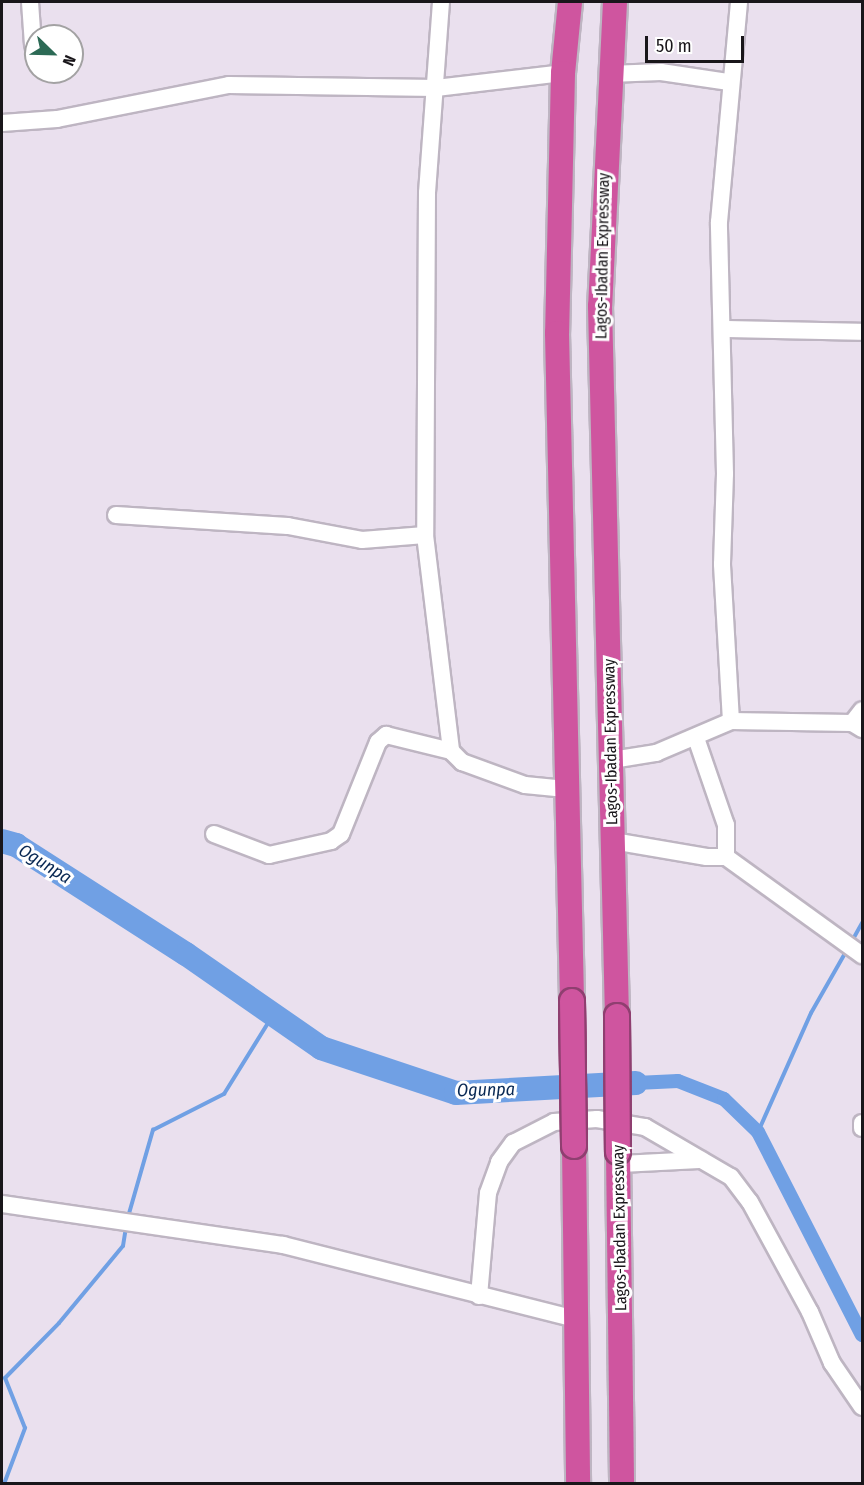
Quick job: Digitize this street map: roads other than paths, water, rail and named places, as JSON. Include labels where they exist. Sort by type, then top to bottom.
[{"type":"highway","points":[[570,2],[563,73],[557,333],[572,1001],[578,1484]]},
{"type":"highway","name":"Lagos-Ibadan Expressway","points":[[615,2],[609,74],[600,306],[614,841],[622,1484]]},
{"type":"street","points":[[30,2],[32,24]]},
{"type":"street","points":[[441,2],[426,193],[425,535],[451,751]]},
{"type":"street","points":[[731,721],[722,564],[723,329],[719,222],[728,156],[729,82],[739,2]]},
{"type":"street","points":[[609,74],[661,72],[729,82]]},
{"type":"street","points":[[2,123],[57,119],[229,85],[436,88],[563,73]]},
{"type":"street","points":[[723,329],[862,329]]},
{"type":"street","points":[[116,515],[288,526],[362,540],[425,535]]},
{"type":"street","points":[[612,760],[656,753],[696,738],[731,721],[859,721]]},
{"type":"street","points":[[214,834],[269,855],[331,841],[341,834],[378,742],[386,735],[451,751],[462,762],[525,785],[566,789]]},
{"type":"street","points":[[696,738],[725,819],[726,857]]},
{"type":"street","points":[[614,841],[707,858],[726,857],[861,954]]},
{"type":"street","points":[[479,1296],[488,1193],[498,1162],[513,1143],[536,1129],[554,1122],[597,1119],[645,1127],[730,1177],[750,1202],[810,1312],[832,1363],[862,1407]]},
{"type":"street","points":[[862,1123],[862,1128]]},
{"type":"street","points":[[619,1158],[692,1158],[708,1162]]},
{"type":"street","points":[[2,1204],[283,1245],[576,1319]]},
{"type":"waterway","name":"Ogunpa","points":[[2,841],[16,845],[186,954],[321,1048],[456,1093],[636,1083]]},
{"type":"waterway","points":[[852,941],[862,923]]},
{"type":"waterway","points":[[758,1132],[811,1013],[847,950]]},
{"type":"waterway","points":[[128,1217],[153,1130],[224,1094],[273,1015]]},
{"type":"waterway","name":"Ogunpa","points":[[636,1083],[678,1081],[724,1099],[758,1132],[862,1335]]},
{"type":"waterway","points":[[4,1484],[25,1428],[5,1378],[59,1323],[123,1246],[126,1228]]}]
